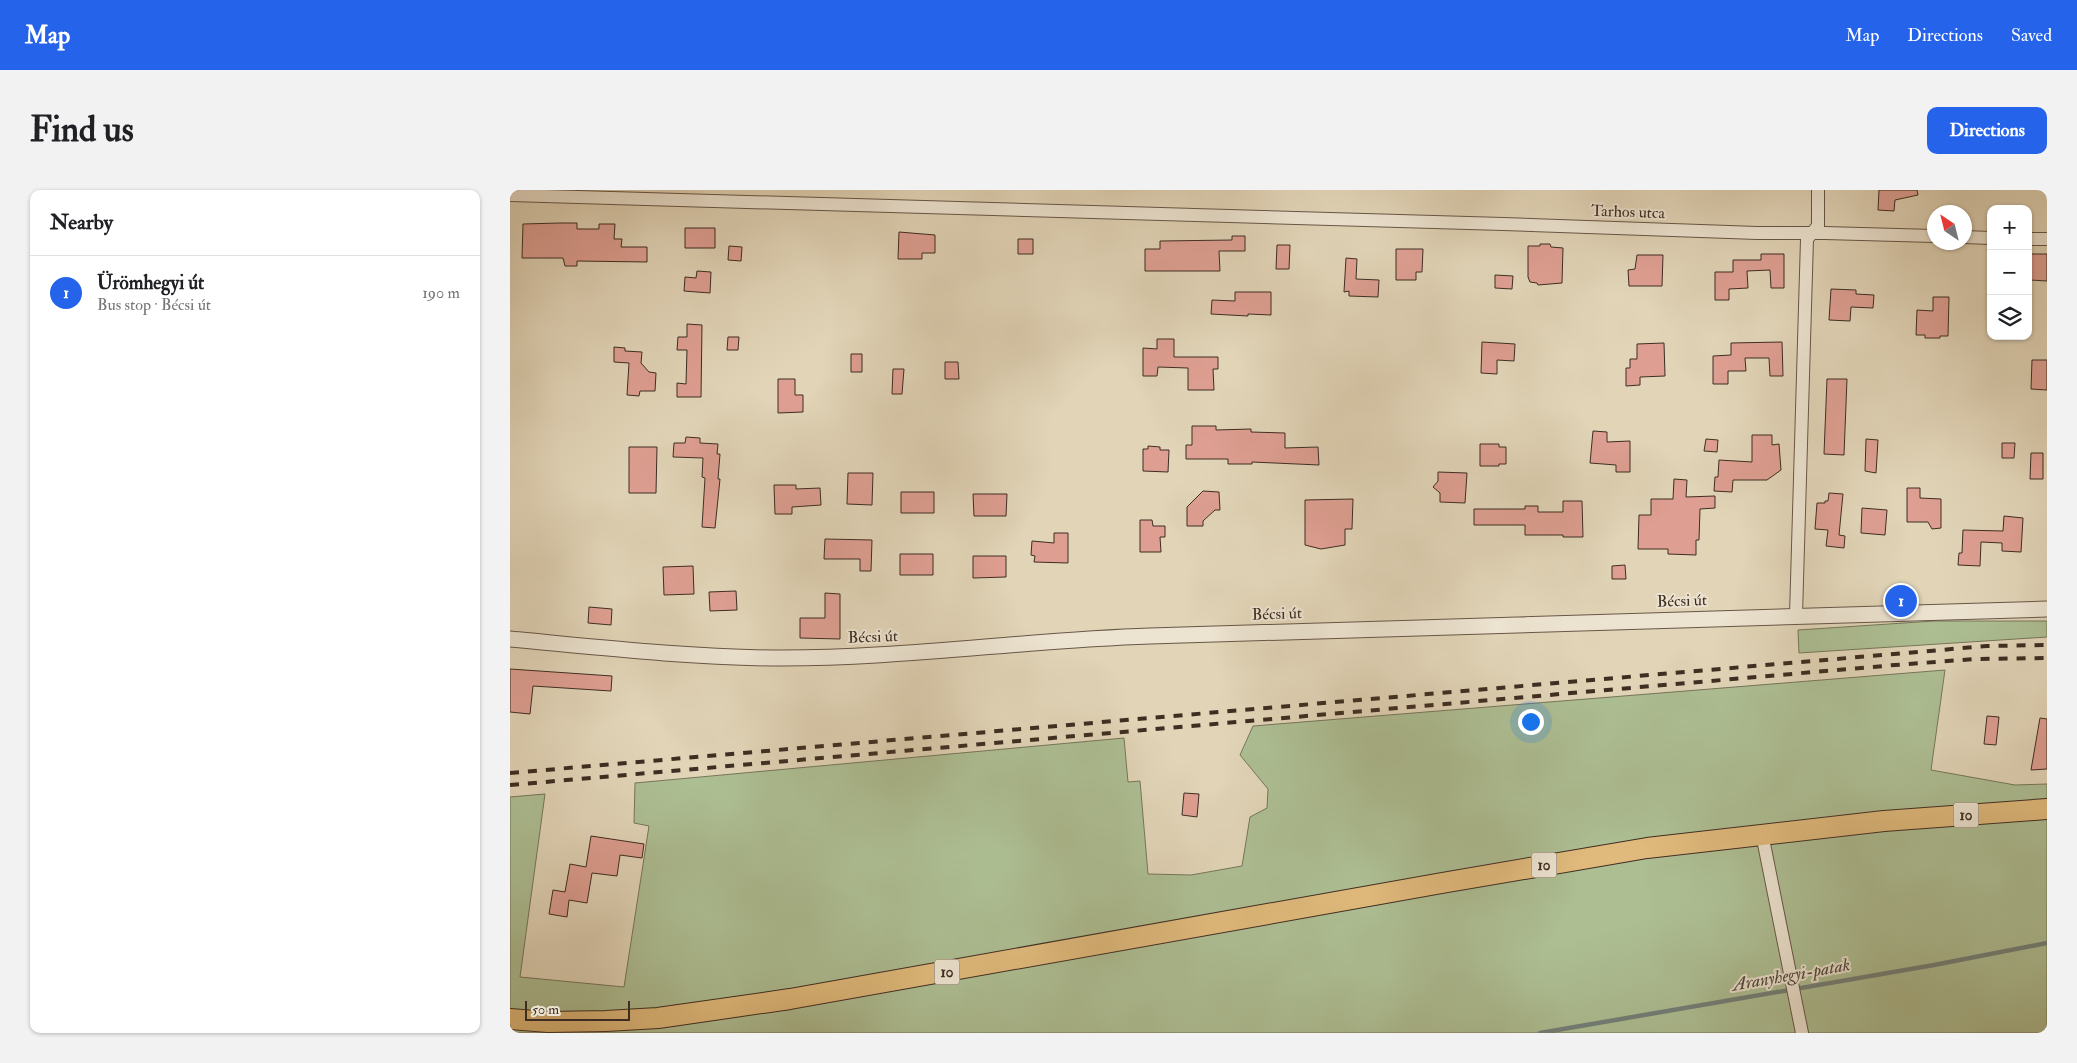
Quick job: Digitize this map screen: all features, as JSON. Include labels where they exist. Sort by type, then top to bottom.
[{"type":"main road","name":"10","points":[[510,1019],[548,1022],[658,1018],[790,999],[1442,882],[1646,848],[1884,821],[2047,810]]},
{"type":"street","points":[[1796,615],[1806,239],[1818,226],[1818,190]]},
{"type":"street","name":"Tarhos utca","points":[[510,195],[1757,233],[1812,232],[1927,236]]},
{"type":"street","points":[[1972,237],[1987,238]]},
{"type":"street","points":[[2032,239],[2047,239]]},
{"type":"street","name":"Bécsi út","points":[[510,639],[665,653],[773,658],[892,654],[1107,637],[2047,609]]},
{"type":"street","points":[[1762,834],[1801,1029]]},
{"type":"green space","points":[[1934,621],[2047,621],[2047,637],[1799,653],[1798,630]]},
{"type":"green space","points":[[1945,670],[1931,770],[2015,785],[2047,784],[2047,1033],[510,1033],[510,797],[545,794],[520,977],[624,987],[649,826],[634,823],[635,783],[1124,738],[1128,782],[1140,781],[1148,874],[1191,875],[1242,866],[1250,817],[1267,808],[1268,789],[1240,755],[1253,726]]},
{"type":"building","points":[[1879,190],[1917,190],[1918,195],[1895,200],[1894,211],[1878,210]]},
{"type":"building","points":[[577,223],[577,229],[599,229],[599,224],[615,224],[614,239],[622,239],[621,247],[647,247],[647,262],[577,261],[577,266],[565,266],[563,258],[522,258],[523,224]]},
{"type":"building","points":[[685,228],[715,228],[715,248],[685,248]]},
{"type":"building","points":[[899,232],[935,235],[935,253],[922,253],[922,259],[898,259]]},
{"type":"building","points":[[1232,236],[1245,236],[1245,251],[1219,251],[1220,271],[1145,271],[1145,249],[1160,249],[1160,241],[1232,240]]},
{"type":"building","points":[[1018,239],[1033,239],[1033,254],[1018,254]]},
{"type":"building","points":[[1540,244],[1550,244],[1551,247],[1563,248],[1562,283],[1538,285],[1537,283],[1530,282],[1528,277],[1528,246],[1540,246]]},
{"type":"building","points":[[1277,245],[1290,245],[1289,269],[1276,269]]},
{"type":"building","points":[[729,246],[742,247],[741,261],[728,260]]},
{"type":"building","points":[[1396,249],[1423,249],[1422,272],[1416,272],[1416,280],[1396,280]]},
{"type":"building","points":[[1761,254],[1784,254],[1784,288],[1771,288],[1770,270],[1747,271],[1748,288],[1729,289],[1729,300],[1715,300],[1715,272],[1733,272],[1733,260],[1761,260]]},
{"type":"building","points":[[2032,254],[2047,254],[2047,281],[2032,280]]},
{"type":"building","points":[[1637,255],[1663,255],[1662,286],[1629,286],[1628,270],[1635,269]]},
{"type":"building","points":[[1346,258],[1357,259],[1356,279],[1379,280],[1378,297],[1349,296],[1349,291],[1344,292]]},
{"type":"building","points":[[697,271],[711,272],[710,293],[684,291],[685,277],[696,278]]},
{"type":"building","points":[[1495,275],[1513,276],[1512,289],[1495,288]]},
{"type":"building","points":[[1831,289],[1856,290],[1856,294],[1874,295],[1873,308],[1851,307],[1850,321],[1829,320]]},
{"type":"building","points":[[1235,292],[1271,292],[1271,315],[1211,314],[1212,300],[1235,301]]},
{"type":"building","points":[[1933,297],[1949,297],[1948,336],[1925,338],[1925,335],[1916,335],[1917,310],[1933,311]]},
{"type":"building","points":[[687,324],[702,325],[701,397],[677,397],[677,383],[686,384],[687,350],[677,350],[678,337],[687,337]]},
{"type":"building","points":[[728,337],[739,337],[738,350],[727,350]]},
{"type":"building","points":[[1157,339],[1174,339],[1174,357],[1218,357],[1218,369],[1213,369],[1214,390],[1188,390],[1188,368],[1158,367],[1157,376],[1143,376],[1143,348],[1157,349]]},
{"type":"building","points":[[1482,342],[1515,344],[1514,361],[1497,360],[1497,374],[1481,373]]},
{"type":"building","points":[[1782,342],[1783,376],[1770,376],[1769,358],[1745,358],[1746,371],[1728,371],[1728,384],[1713,384],[1713,356],[1731,355],[1731,343]]},
{"type":"building","points":[[1664,343],[1665,376],[1640,377],[1640,385],[1626,386],[1626,368],[1630,368],[1630,359],[1637,359],[1637,344]]},
{"type":"building","points":[[614,347],[625,348],[625,351],[642,352],[641,363],[649,372],[656,373],[655,391],[640,391],[639,396],[627,395],[629,363],[614,362]]},
{"type":"building","points":[[851,354],[862,354],[862,372],[851,372]]},
{"type":"building","points":[[2032,360],[2047,360],[2047,390],[2031,389]]},
{"type":"building","points":[[945,362],[958,362],[959,379],[945,379]]},
{"type":"building","points":[[893,369],[904,369],[902,394],[892,394]]},
{"type":"building","points":[[778,379],[795,379],[795,395],[803,395],[803,412],[778,413]]},
{"type":"building","points":[[1827,379],[1847,379],[1844,455],[1824,454]]},
{"type":"building","points":[[1192,426],[1216,426],[1216,430],[1251,429],[1251,432],[1285,433],[1285,448],[1318,447],[1319,465],[1252,462],[1252,464],[1228,464],[1228,459],[1186,459],[1186,445],[1192,445]]},
{"type":"building","points":[[1593,431],[1607,432],[1607,442],[1630,441],[1630,472],[1616,472],[1616,465],[1590,463]]},
{"type":"building","points":[[1752,435],[1772,435],[1772,445],[1779,444],[1781,470],[1767,480],[1733,480],[1732,492],[1714,491],[1715,477],[1718,477],[1719,460],[1752,462]]},
{"type":"building","points":[[686,437],[700,438],[700,443],[718,444],[717,454],[720,454],[718,479],[720,479],[715,528],[702,527],[705,478],[702,477],[703,458],[673,457],[674,443],[685,443]]},
{"type":"building","points":[[1706,439],[1718,440],[1717,452],[1704,451]]},
{"type":"building","points":[[1866,439],[1878,440],[1876,473],[1865,471]]},
{"type":"building","points":[[2002,443],[2015,443],[2014,458],[2002,458]]},
{"type":"building","points":[[1480,444],[1499,444],[1499,447],[1506,447],[1506,464],[1480,466]]},
{"type":"building","points":[[1148,446],[1160,447],[1160,450],[1169,450],[1168,472],[1143,471],[1143,449],[1148,449]]},
{"type":"building","points":[[629,447],[657,447],[656,493],[629,493]]},
{"type":"building","points":[[2031,453],[2043,453],[2043,479],[2030,479]]},
{"type":"building","points":[[1438,472],[1467,473],[1465,503],[1440,502],[1440,493],[1433,487],[1438,481]]},
{"type":"building","points":[[848,473],[873,473],[872,505],[847,504]]},
{"type":"building","points":[[1674,479],[1687,480],[1686,497],[1715,496],[1715,508],[1700,509],[1699,540],[1696,540],[1696,555],[1668,554],[1668,549],[1638,549],[1639,515],[1651,515],[1651,499],[1673,499]]},
{"type":"building","points":[[774,485],[796,485],[796,489],[820,488],[821,505],[792,507],[792,514],[775,514]]},
{"type":"building","points":[[1907,488],[1920,488],[1920,498],[1941,499],[1941,528],[1932,529],[1928,522],[1907,522]]},
{"type":"building","points":[[1203,491],[1219,492],[1220,510],[1215,510],[1203,521],[1203,526],[1187,526],[1187,507]]},
{"type":"building","points":[[901,492],[934,492],[934,513],[901,513]]},
{"type":"building","points":[[1829,493],[1843,494],[1839,535],[1845,536],[1844,548],[1826,546],[1828,530],[1815,529],[1817,503],[1828,501]]},
{"type":"building","points":[[973,494],[1007,494],[1006,516],[974,516]]},
{"type":"building","points":[[1353,499],[1352,529],[1345,529],[1345,545],[1321,549],[1305,545],[1305,500]]},
{"type":"building","points":[[1563,501],[1582,501],[1583,537],[1525,535],[1525,525],[1474,525],[1474,509],[1525,509],[1525,506],[1538,506],[1538,512],[1563,512]]},
{"type":"building","points":[[1862,508],[1887,510],[1885,535],[1861,533]]},
{"type":"building","points":[[2004,516],[2023,518],[2021,552],[2002,551],[2002,543],[1981,542],[1980,566],[1958,565],[1959,553],[1962,553],[1963,530],[2003,531]]},
{"type":"building","points":[[1140,520],[1152,520],[1153,526],[1165,526],[1165,537],[1160,537],[1161,552],[1140,552]]},
{"type":"building","points":[[1054,533],[1068,533],[1068,563],[1034,562],[1035,556],[1031,555],[1032,541],[1054,543]]},
{"type":"building","points":[[825,539],[872,540],[871,571],[860,571],[860,559],[824,559]]},
{"type":"building","points":[[900,554],[933,554],[933,575],[900,575]]},
{"type":"building","points":[[973,556],[1006,556],[1006,577],[973,578]]},
{"type":"building","points":[[1625,565],[1626,579],[1612,579],[1612,566]]},
{"type":"building","points":[[693,566],[694,594],[664,595],[663,567]]},
{"type":"building","points":[[736,591],[737,610],[710,611],[709,592]]},
{"type":"building","points":[[825,593],[840,594],[840,639],[800,638],[800,618],[825,618]]},
{"type":"building","points":[[589,607],[612,609],[611,625],[588,623]]},
{"type":"building","points":[[510,669],[612,676],[611,691],[533,686],[530,714],[510,712]]},
{"type":"building","points":[[1987,716],[1999,717],[1996,745],[1984,744]]},
{"type":"building","points":[[2040,718],[2047,719],[2047,769],[2031,770]]},
{"type":"building","points":[[1184,793],[1199,794],[1197,817],[1182,815]]},
{"type":"building","points":[[591,836],[644,844],[642,858],[620,855],[617,876],[592,873],[587,903],[569,900],[567,917],[549,914],[553,890],[565,892],[570,864],[586,867]]},
{"type":"waterway","name":"Aranyhegyi-patak","points":[[1540,1033],[1934,965],[2047,943]]},
{"type":"railway","points":[[510,773],[1987,646],[2047,645]]},
{"type":"railway","points":[[510,785],[1895,665],[1975,659],[2047,658]]},
{"type":"place","name":"Ürömhegyi út","points":[[1901,601]]}]
